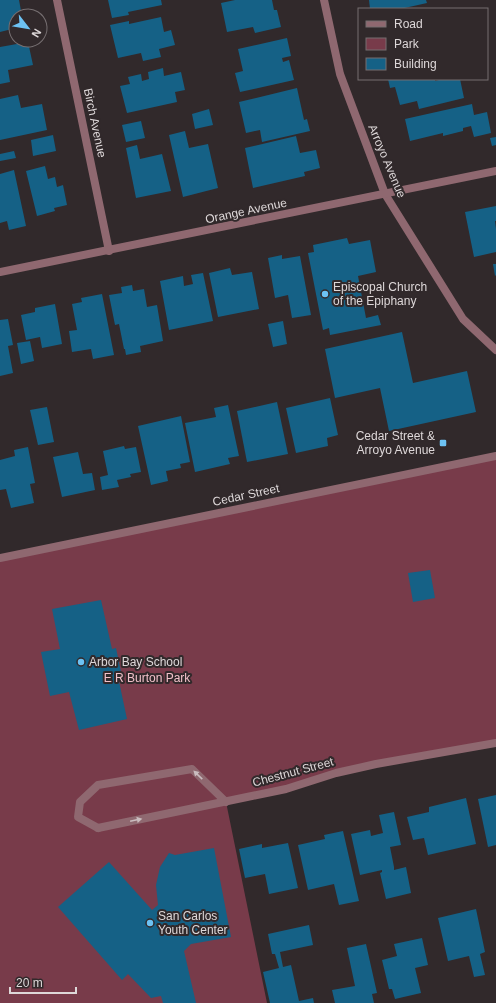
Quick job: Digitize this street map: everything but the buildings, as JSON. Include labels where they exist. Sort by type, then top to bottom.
[{"type":"street","name":"Birch Avenue","points":[[57,0],[109,251]]},
{"type":"street","name":"Arroyo Avenue","points":[[324,0],[340,74],[385,194],[463,319],[496,350]]},
{"type":"street","name":"Orange Avenue","points":[[0,272],[496,172]]},
{"type":"street","name":"Cedar Street","points":[[0,558],[496,456]]},
{"type":"street","name":"Chestnut Street","points":[[226,802],[192,769],[98,785],[80,802],[78,817],[98,828],[226,802],[376,764],[496,743]]},
{"type":"green space","name":"E R Burton Park","points":[[496,456],[496,743],[376,764],[226,802],[267,1003],[0,1003],[0,558]]},
{"type":"place","name":"Episcopal Church of the Epiphany","points":[[325,294]]},
{"type":"place","name":"Cedar Street & Arroyo Avenue","points":[[443,443]]},
{"type":"place","name":"Arbor Bay School","points":[[81,662]]},
{"type":"place","name":"San Carlos Youth Center","points":[[150,923]]}]
